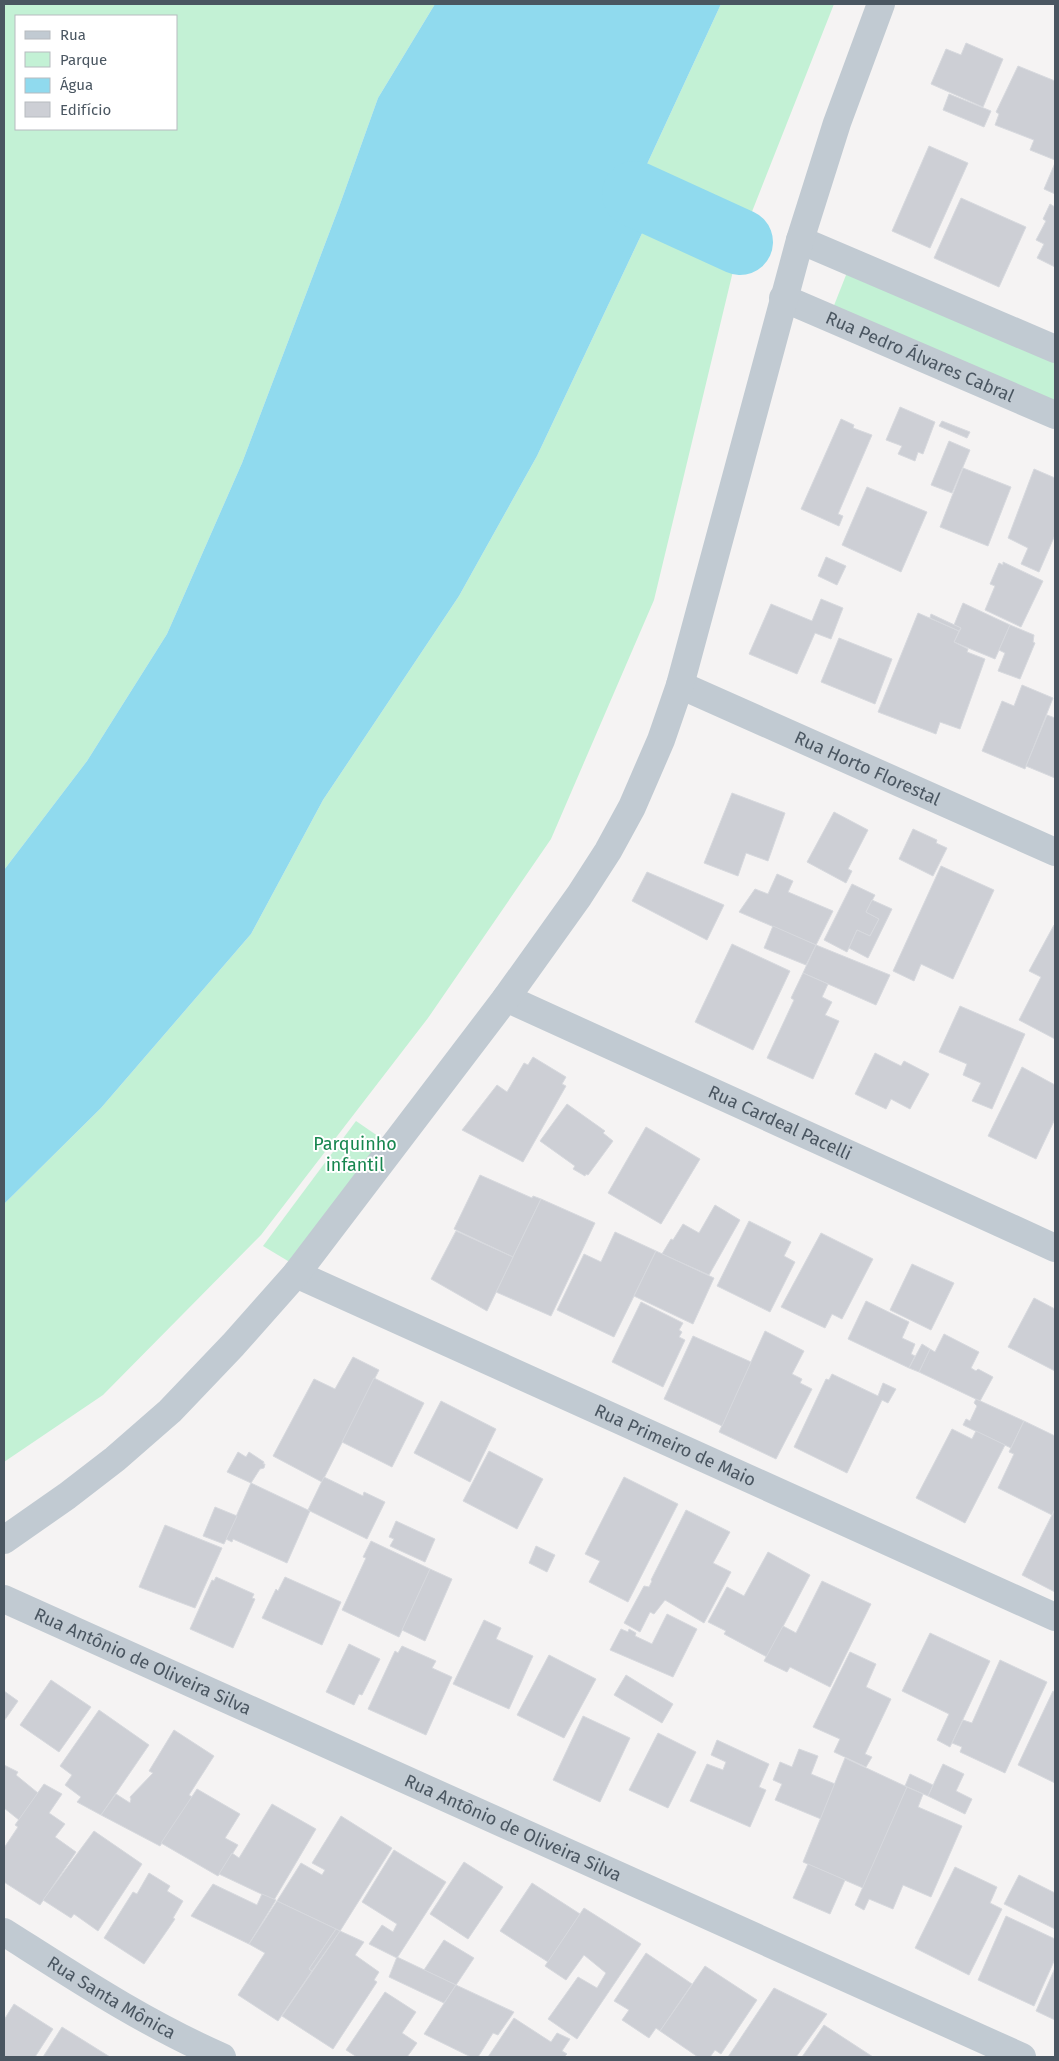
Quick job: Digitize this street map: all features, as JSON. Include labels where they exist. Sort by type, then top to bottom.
[{"type":"street","points":[[4,1540],[67,1496],[114,1459],[170,1411],[234,1345],[296,1274],[506,998],[579,896],[608,851],[632,807],[658,748],[680,685],[800,240],[837,123],[881,4]]},
{"type":"street","points":[[800,240],[1055,349]]},
{"type":"street","name":"Rua Pedro Álvares Cabral","points":[[784,298],[1055,415]]},
{"type":"street","name":"Rua Horto Florestal","points":[[680,685],[1055,852]]},
{"type":"street","name":"Rua Cardeal Pacelli","points":[[506,998],[1055,1248]]},
{"type":"street","name":"Rua Primeiro de Maio","points":[[296,1274],[1055,1617]]},
{"type":"street","name":"Rua Antônio de Oliveira Silva","points":[[4,1599],[1022,2057]]},
{"type":"street","name":"Rua Santa Mônica","points":[[4,1932],[121,2007],[187,2042],[222,2057]]},
{"type":"green space","points":[[4,4],[435,4],[378,98],[339,207],[242,463],[167,634],[87,761],[4,870]]},
{"type":"green space","points":[[721,4],[834,4],[740,242],[654,600],[551,839],[428,1018],[261,1235],[103,1395],[4,1462],[4,1204],[101,1108],[251,934],[323,800],[459,596],[537,456],[645,227],[722,223],[642,175]]},
{"type":"green space","points":[[848,270],[1055,359],[1055,404],[833,308]]},
{"type":"green space","name":"Parquinho infantil","points":[[356,1121],[388,1143],[293,1264],[263,1246]]},
{"type":"water","points":[[435,4],[721,4],[642,175],[722,223],[712,243],[645,227],[537,456],[459,596],[323,800],[251,934],[101,1108],[4,1204],[4,870],[87,761],[167,634],[242,463],[339,207],[378,98]]},
{"type":"building","points":[[966,43],[1003,59],[983,107],[931,84],[946,49],[961,55]]},
{"type":"building","points":[[1018,66],[1055,81],[1055,160],[1030,150],[1034,140],[995,125],[999,114],[996,112]]},
{"type":"building","points":[[949,94],[991,111],[984,127],[943,110]]},
{"type":"building","points":[[929,146],[968,163],[930,248],[892,231]]},
{"type":"building","points":[[1055,163],[1055,194],[1044,189]]},
{"type":"building","points":[[961,198],[1026,227],[999,287],[934,258]]},
{"type":"building","points":[[1050,204],[1055,207],[1055,267],[1037,258],[1044,244],[1036,240],[1046,221],[1043,219]]},
{"type":"building","points":[[900,407],[935,422],[923,454],[918,452],[915,461],[898,454],[902,446],[886,440]]},
{"type":"building","points":[[841,419],[854,425],[853,428],[872,435],[838,514],[843,516],[839,526],[801,509]]},
{"type":"building","points":[[942,421],[970,432],[967,438],[939,426]]},
{"type":"building","points":[[949,441],[970,450],[952,493],[931,485]]},
{"type":"building","points":[[963,468],[1011,487],[988,546],[940,527]]},
{"type":"building","points":[[1034,469],[1055,478],[1055,535],[1039,572],[1021,564],[1028,548],[1008,538]]},
{"type":"building","points":[[867,487],[927,512],[901,572],[842,545]]},
{"type":"building","points":[[826,557],[846,566],[837,585],[818,576]]},
{"type":"building","points":[[1003,562],[1043,581],[1021,627],[985,610],[995,586],[990,584],[999,563],[1003,565]]},
{"type":"building","points":[[821,599],[843,608],[831,639],[815,633],[797,674],[749,654],[771,604],[812,621]]},
{"type":"building","points":[[963,603],[1010,625],[995,659],[954,642],[961,628],[954,625]]},
{"type":"building","points":[[918,613],[959,631],[954,642],[968,649],[967,652],[985,659],[960,729],[940,722],[936,734],[878,712]]},
{"type":"building","points":[[931,614],[961,628],[959,631],[930,618]]},
{"type":"building","points":[[1010,625],[1034,635],[1033,642],[1035,643],[1020,679],[998,671],[1005,653],[999,650]]},
{"type":"building","points":[[839,638],[892,659],[875,704],[821,682]]},
{"type":"building","points":[[1022,685],[1053,698],[1025,769],[982,751],[1002,701],[1014,706]]},
{"type":"building","points":[[1047,715],[1055,718],[1055,778],[1026,766]]},
{"type":"building","points":[[732,793],[785,813],[768,861],[746,853],[738,876],[704,863]]},
{"type":"building","points":[[834,812],[868,830],[848,869],[852,871],[846,883],[807,862]]},
{"type":"building","points":[[913,829],[937,840],[936,843],[947,848],[933,876],[899,859]]},
{"type":"building","points":[[941,866],[994,890],[953,979],[921,964],[914,981],[893,971]]},
{"type":"building","points":[[647,872],[724,905],[707,940],[632,901]]},
{"type":"building","points":[[777,874],[793,881],[788,892],[833,911],[816,945],[739,912],[755,889],[768,894]]},
{"type":"building","points":[[852,884],[875,895],[866,912],[879,919],[870,936],[857,930],[847,952],[824,940]]},
{"type":"building","points":[[872,900],[892,909],[868,958],[849,948],[857,930],[870,936],[879,919],[866,912]]},
{"type":"building","points":[[1054,925],[1055,1039],[1019,1020],[1041,977],[1029,971]]},
{"type":"building","points":[[773,926],[816,945],[806,965],[764,948]]},
{"type":"building","points":[[732,944],[790,971],[753,1050],[695,1022]]},
{"type":"building","points":[[816,945],[890,975],[876,1005],[803,973]]},
{"type":"building","points":[[803,973],[828,984],[822,997],[832,1002],[825,1015],[839,1021],[813,1079],[767,1058],[794,1000],[791,998]]},
{"type":"building","points":[[960,1006],[1025,1034],[992,1109],[972,1101],[981,1083],[963,1075],[967,1064],[939,1052]]},
{"type":"building","points":[[875,1053],[901,1066],[904,1061],[929,1074],[910,1109],[891,1099],[886,1109],[855,1094]]},
{"type":"building","points":[[533,1057],[566,1077],[562,1084],[566,1086],[523,1162],[462,1130],[497,1085],[507,1092],[524,1063],[528,1065]]},
{"type":"building","points":[[1022,1067],[1055,1085],[1055,1119],[1036,1159],[988,1136]]},
{"type":"building","points":[[567,1104],[605,1131],[603,1133],[613,1141],[588,1175],[586,1174],[585,1176],[573,1169],[575,1166],[540,1141]]},
{"type":"building","points":[[646,1127],[700,1159],[661,1224],[608,1193]]},
{"type":"building","points":[[480,1175],[532,1198],[533,1196],[541,1199],[513,1257],[454,1229]]},
{"type":"building","points":[[541,1199],[595,1223],[551,1316],[496,1292]]},
{"type":"building","points":[[715,1205],[740,1220],[709,1275],[662,1254],[683,1224],[699,1233]]},
{"type":"building","points":[[749,1221],[791,1242],[784,1256],[795,1262],[770,1312],[717,1286]]},
{"type":"building","points":[[456,1231],[513,1257],[487,1311],[431,1279]]},
{"type":"building","points":[[615,1232],[656,1251],[614,1337],[557,1310],[584,1254],[601,1262]]},
{"type":"building","points":[[821,1233],[873,1259],[842,1319],[832,1314],[825,1328],[781,1307]]},
{"type":"building","points":[[656,1251],[714,1278],[693,1324],[634,1296]]},
{"type":"building","points":[[912,1264],[954,1283],[931,1330],[890,1310]]},
{"type":"building","points":[[1034,1298],[1055,1309],[1055,1371],[1008,1347]]},
{"type":"building","points":[[866,1301],[909,1322],[902,1338],[915,1344],[911,1354],[915,1356],[909,1368],[848,1339]]},
{"type":"building","points":[[641,1302],[683,1323],[679,1330],[682,1332],[679,1337],[685,1340],[663,1387],[612,1362]]},
{"type":"building","points":[[765,1331],[804,1351],[792,1374],[802,1379],[800,1383],[812,1389],[776,1459],[719,1432]]},
{"type":"building","points":[[944,1334],[979,1352],[971,1368],[976,1371],[978,1369],[993,1377],[980,1401],[919,1372],[930,1349],[935,1352]]},
{"type":"building","points":[[693,1336],[751,1362],[722,1426],[664,1399]]},
{"type":"building","points":[[922,1344],[930,1349],[919,1372],[909,1368]]},
{"type":"building","points":[[353,1357],[379,1370],[322,1482],[273,1456],[314,1379],[335,1389]]},
{"type":"building","points":[[832,1374],[878,1396],[883,1383],[896,1389],[888,1403],[882,1400],[847,1473],[794,1447],[826,1379],[829,1380]]},
{"type":"building","points":[[374,1378],[424,1403],[392,1467],[342,1442]]},
{"type":"building","points":[[976,1399],[1024,1421],[1011,1448],[963,1425],[966,1419],[970,1421],[977,1406],[974,1403]]},
{"type":"building","points":[[441,1401],[496,1429],[470,1482],[414,1453]]},
{"type":"building","points":[[1024,1421],[1055,1436],[1055,1509],[1052,1515],[998,1488],[1014,1454],[1009,1452]]},
{"type":"building","points":[[952,1429],[972,1439],[976,1431],[1005,1445],[965,1523],[916,1498]]},
{"type":"building","points":[[489,1451],[543,1479],[517,1529],[463,1501]]},
{"type":"building","points":[[238,1452],[246,1457],[249,1452],[265,1464],[264,1468],[260,1469],[251,1483],[227,1472]]},
{"type":"building","points":[[324,1477],[363,1496],[364,1492],[385,1502],[367,1539],[308,1510]]},
{"type":"building","points":[[624,1477],[678,1504],[628,1602],[589,1582],[600,1561],[585,1554]]},
{"type":"building","points":[[251,1483],[310,1511],[287,1563],[233,1539],[232,1542],[226,1539]]},
{"type":"building","points":[[215,1507],[237,1516],[224,1544],[203,1536]]},
{"type":"building","points":[[1055,1509],[1055,1592],[1022,1575]]},
{"type":"building","points":[[686,1510],[730,1532],[713,1563],[731,1572],[704,1623],[665,1600],[654,1614],[650,1612],[640,1632],[624,1623],[644,1586],[649,1587]]},
{"type":"building","points":[[396,1521],[435,1539],[425,1562],[390,1546],[394,1539],[389,1537]]},
{"type":"building","points":[[165,1525],[222,1548],[195,1608],[139,1587]]},
{"type":"building","points":[[371,1541],[430,1569],[399,1637],[342,1610],[366,1558],[363,1557]]},
{"type":"building","points":[[536,1546],[555,1555],[547,1572],[529,1563]]},
{"type":"building","points":[[768,1552],[810,1575],[767,1657],[724,1634],[726,1631],[708,1622],[727,1587],[744,1596]]},
{"type":"building","points":[[430,1569],[452,1579],[425,1641],[402,1630]]},
{"type":"building","points":[[216,1577],[254,1594],[252,1598],[255,1599],[233,1648],[190,1629],[212,1580],[214,1581]]},
{"type":"building","points":[[285,1577],[341,1602],[322,1645],[262,1618],[276,1589],[278,1591]]},
{"type":"building","points":[[822,1581],[871,1604],[830,1687],[790,1667],[787,1672],[764,1661],[783,1626],[796,1633]]},
{"type":"building","points":[[667,1614],[697,1629],[673,1677],[610,1650],[621,1629],[628,1632],[629,1629],[636,1633],[635,1636],[652,1644]]},
{"type":"building","points":[[484,1620],[501,1628],[496,1639],[533,1656],[509,1709],[453,1684]]},
{"type":"building","points":[[930,1633],[990,1661],[950,1747],[937,1740],[949,1714],[902,1691]]},
{"type":"building","points":[[349,1644],[380,1659],[362,1695],[359,1694],[354,1705],[326,1692]]},
{"type":"building","points":[[402,1646],[436,1661],[432,1668],[452,1677],[426,1735],[368,1709],[395,1651],[398,1653]]},
{"type":"building","points":[[850,1652],[876,1664],[866,1687],[891,1699],[865,1754],[872,1757],[866,1767],[834,1752],[840,1739],[813,1727]]},
{"type":"building","points":[[549,1655],[596,1679],[564,1738],[517,1715]]},
{"type":"building","points":[[1000,1660],[1047,1682],[1005,1773],[960,1752],[962,1747],[952,1743],[963,1720],[972,1723]]},
{"type":"building","points":[[626,1675],[673,1704],[662,1723],[614,1695]]},
{"type":"building","points":[[51,1680],[91,1707],[59,1752],[20,1725]]},
{"type":"building","points":[[4,1691],[18,1701],[4,1721]]},
{"type":"building","points":[[1053,1691],[1055,1692],[1055,1783],[1018,1765]]},
{"type":"building","points":[[99,1710],[149,1745],[101,1815],[77,1802],[81,1797],[65,1785],[72,1775],[60,1766]]},
{"type":"building","points":[[583,1716],[630,1738],[600,1802],[553,1780]]},
{"type":"building","points":[[174,1730],[214,1756],[189,1795],[192,1797],[160,1846],[101,1815],[116,1794],[130,1803],[130,1797],[153,1773],[149,1771]]},
{"type":"building","points":[[658,1733],[696,1752],[668,1808],[629,1790]]},
{"type":"building","points":[[717,1740],[769,1764],[759,1787],[766,1790],[750,1827],[690,1801],[707,1764],[723,1770],[726,1762],[711,1755]]},
{"type":"building","points":[[799,1749],[818,1756],[811,1774],[835,1784],[821,1819],[775,1800],[782,1784],[773,1780],[780,1762],[792,1767]]},
{"type":"building","points":[[845,1758],[907,1787],[863,1888],[803,1862]]},
{"type":"building","points":[[943,1764],[964,1774],[956,1791],[972,1799],[965,1814],[928,1796]]},
{"type":"building","points":[[4,1765],[18,1772],[16,1775],[38,1793],[19,1820],[4,1808]]},
{"type":"building","points":[[910,1774],[933,1785],[928,1796],[905,1786]]},
{"type":"building","points":[[44,1784],[62,1794],[49,1813],[65,1824],[55,1837],[76,1852],[40,1905],[4,1882],[4,1848],[18,1827],[15,1825]]},
{"type":"building","points":[[907,1787],[923,1794],[918,1807],[962,1826],[931,1897],[903,1885],[893,1909],[869,1899],[864,1910],[855,1905]]},
{"type":"building","points":[[197,1789],[240,1814],[225,1838],[238,1845],[218,1876],[161,1843]]},
{"type":"building","points":[[272,1804],[316,1829],[274,1900],[219,1874],[232,1853],[239,1858]]},
{"type":"building","points":[[341,1816],[392,1848],[340,1931],[277,1901],[301,1863],[322,1875],[325,1870],[312,1863]]},
{"type":"building","points":[[94,1831],[142,1864],[98,1931],[74,1914],[71,1918],[43,1900]]},
{"type":"building","points":[[394,1850],[446,1882],[397,1958],[369,1944],[382,1925],[393,1932],[397,1924],[362,1902]]},
{"type":"building","points":[[464,1862],[503,1887],[468,1939],[430,1914]]},
{"type":"building","points":[[808,1864],[845,1880],[830,1914],[793,1898]]},
{"type":"building","points":[[955,1867],[997,1887],[990,1903],[1002,1909],[969,1975],[915,1948]]},
{"type":"building","points":[[149,1873],[170,1886],[167,1891],[183,1901],[173,1918],[175,1919],[144,1964],[104,1938],[133,1892],[137,1894]]},
{"type":"building","points":[[1019,1875],[1055,1893],[1055,1929],[1004,1904]]},
{"type":"building","points":[[532,1883],[580,1914],[548,1962],[500,1931]]},
{"type":"building","points":[[213,1884],[257,1905],[262,1894],[276,1900],[249,1944],[191,1916]]},
{"type":"building","points":[[277,1901],[336,1929],[309,1969],[312,1971],[278,2021],[238,1995],[265,1953],[249,1944]]},
{"type":"building","points":[[584,1908],[641,1944],[577,2039],[548,2019],[578,1977],[597,1988],[606,1973],[584,1955],[566,1980],[545,1966]]},
{"type":"building","points":[[1006,1916],[1055,1939],[1055,1959],[1034,2006],[978,1980]]},
{"type":"building","points":[[336,1929],[340,1931],[312,1971],[309,1969]]},
{"type":"building","points":[[340,1931],[364,1942],[355,1955],[379,1972],[374,1980],[377,1982],[333,2049],[282,2016]]},
{"type":"building","points":[[444,1940],[474,1958],[456,1985],[424,1970]]},
{"type":"building","points":[[646,1953],[692,1984],[660,2031],[656,2028],[649,2038],[622,2020],[629,2010],[614,2001]]},
{"type":"building","points":[[397,1957],[456,1985],[444,2003],[389,1977]]},
{"type":"building","points":[[705,1966],[757,2000],[721,2054],[715,2050],[710,2057],[698,2057],[660,2031]]},
{"type":"building","points":[[1055,1968],[1055,2020],[1036,2011]]},
{"type":"building","points":[[456,1985],[514,2012],[498,2035],[493,2033],[478,2057],[471,2057],[424,2034]]},
{"type":"building","points":[[774,1988],[827,2014],[796,2057],[728,2057]]},
{"type":"building","points":[[385,1992],[416,2012],[402,2033],[417,2043],[407,2057],[357,2057],[346,2050]]},
{"type":"building","points":[[14,2004],[53,2029],[35,2057],[4,2057],[4,2020]]},
{"type":"building","points":[[514,2018],[551,2042],[557,2033],[570,2039],[562,2051],[567,2054],[564,2057],[488,2057]]},
{"type":"building","points":[[824,2025],[873,2057],[802,2057]]},
{"type":"building","points":[[62,2027],[110,2057],[43,2057]]},
{"type":"waterway","points":[[635,194],[740,242]]}]
